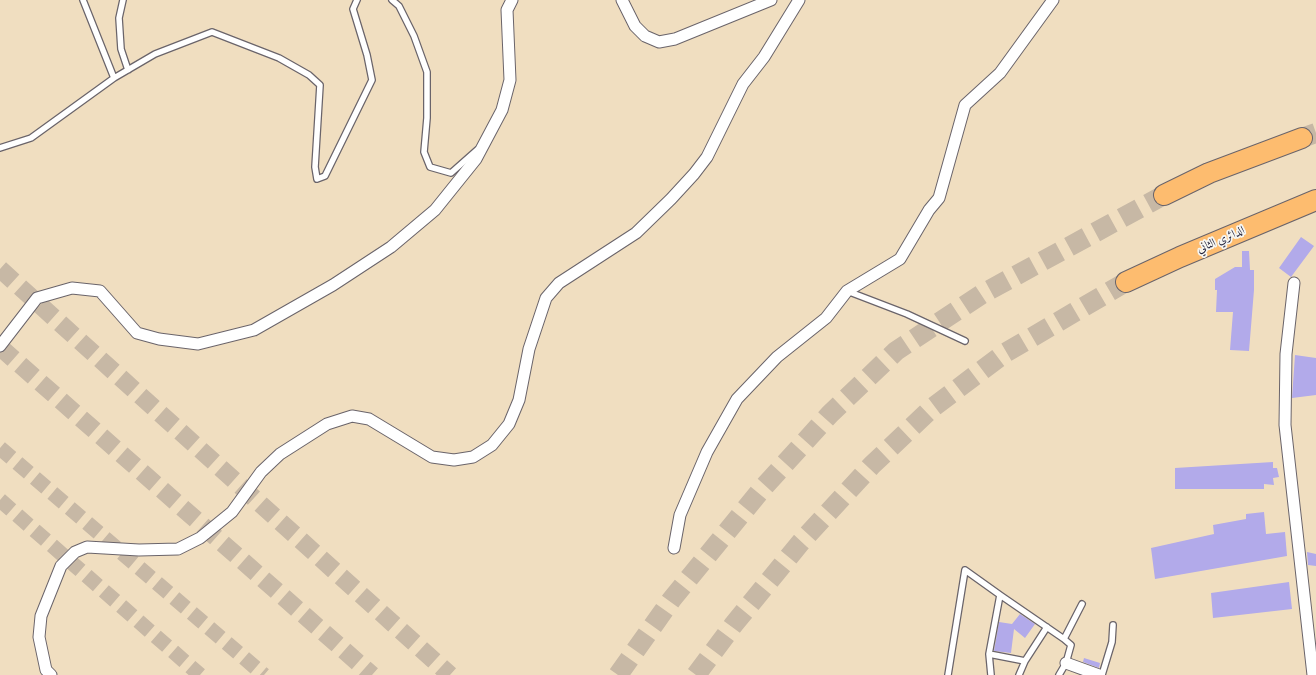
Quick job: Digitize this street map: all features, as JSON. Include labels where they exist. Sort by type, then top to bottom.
[{"type":"highway","points":[[1164,195],[1209,173],[1302,138]]},
{"type":"highway","name":"الدائري الثاني","points":[[1126,282],[1180,257],[1316,200]]},
{"type":"street","points":[[0,346],[37,298],[72,288],[100,291],[137,333],[159,340],[198,344],[254,330],[333,285],[391,246],[435,210],[476,159],[502,110],[510,80],[507,10],[512,0]]},
{"type":"street","points":[[622,0],[636,26],[645,36],[659,42],[675,40],[771,0]]},
{"type":"street","points":[[50,675],[46,670],[39,637],[41,616],[60,566],[75,552],[87,547],[139,550],[178,549],[200,538],[232,512],[261,472],[280,454],[327,424],[352,416],[369,419],[432,458],[454,460],[473,457],[492,446],[509,424],[519,400],[529,349],[546,298],[559,283],[636,232],[671,199],[694,174],[708,157],[743,84],[764,57],[800,0]]},
{"type":"street","points":[[674,548],[680,515],[707,452],[737,399],[777,357],[826,318],[847,291],[900,259],[929,210],[939,198],[965,105],[1000,73],[1053,0]]},
{"type":"street","points":[[1294,283],[1286,354],[1285,425],[1313,675]]},
{"type":"street","points":[[1066,662],[1099,675]]},
{"type":"lane","points":[[83,0],[114,78]]},
{"type":"lane","points":[[123,0],[119,18],[120,49],[128,70]]},
{"type":"lane","points":[[0,148],[31,138],[114,78],[155,54],[212,32],[279,58],[309,75],[320,85],[315,167],[317,179],[325,176],[372,80],[367,55],[353,9],[357,0]]},
{"type":"lane","points":[[392,0],[398,6],[414,36],[426,72],[427,118],[424,152],[430,167],[451,173],[483,145]]},
{"type":"lane","points":[[847,291],[907,314],[965,341]]},
{"type":"lane","points":[[948,675],[965,570],[1071,645],[1060,675]]},
{"type":"lane","points":[[991,675],[989,654],[1000,595]]},
{"type":"lane","points":[[1064,639],[1082,604]]},
{"type":"lane","points":[[1102,675],[1112,642],[1113,625]]},
{"type":"lane","points":[[1019,675],[1025,661],[1046,627]]},
{"type":"lane","points":[[989,654],[1025,661]]},
{"type":"building","points":[[1301,237],[1314,246],[1291,277],[1279,268]]},
{"type":"building","points":[[1242,251],[1249,251],[1250,270],[1254,270],[1254,290],[1249,351],[1230,350],[1233,312],[1216,312],[1217,290],[1215,290],[1215,279],[1235,267],[1242,267]]},
{"type":"building","points":[[1295,355],[1316,358],[1316,395],[1292,398]]},
{"type":"building","points":[[1273,462],[1273,468],[1277,468],[1279,477],[1273,478],[1274,485],[1264,484],[1264,489],[1175,489],[1175,468]]},
{"type":"building","points":[[1264,512],[1266,534],[1285,532],[1287,556],[1155,579],[1151,548],[1214,534],[1213,525],[1246,519],[1246,514]]},
{"type":"building","points":[[1307,552],[1316,554],[1316,566],[1308,565]]},
{"type":"building","points":[[1289,582],[1292,609],[1213,618],[1211,593]]},
{"type":"building","points":[[1020,614],[1035,624],[1025,638],[1014,629],[1011,653],[994,651],[999,622],[1012,624]]},
{"type":"building","points":[[1084,658],[1100,663],[1099,668],[1083,662]]},
{"type":"tunnel","points":[[1302,138],[1316,133]]},
{"type":"tunnel","points":[[618,675],[672,599],[761,490],[830,414],[896,351],[982,294],[1164,195]]},
{"type":"tunnel","points":[[0,269],[450,675]]},
{"type":"tunnel","points":[[696,675],[734,624],[801,542],[872,465],[932,408],[1005,353],[1126,282]]},
{"type":"tunnel","points":[[0,347],[372,675]]},
{"type":"tunnel","points":[[0,448],[264,675]]},
{"type":"tunnel","points":[[0,500],[200,675]]}]
